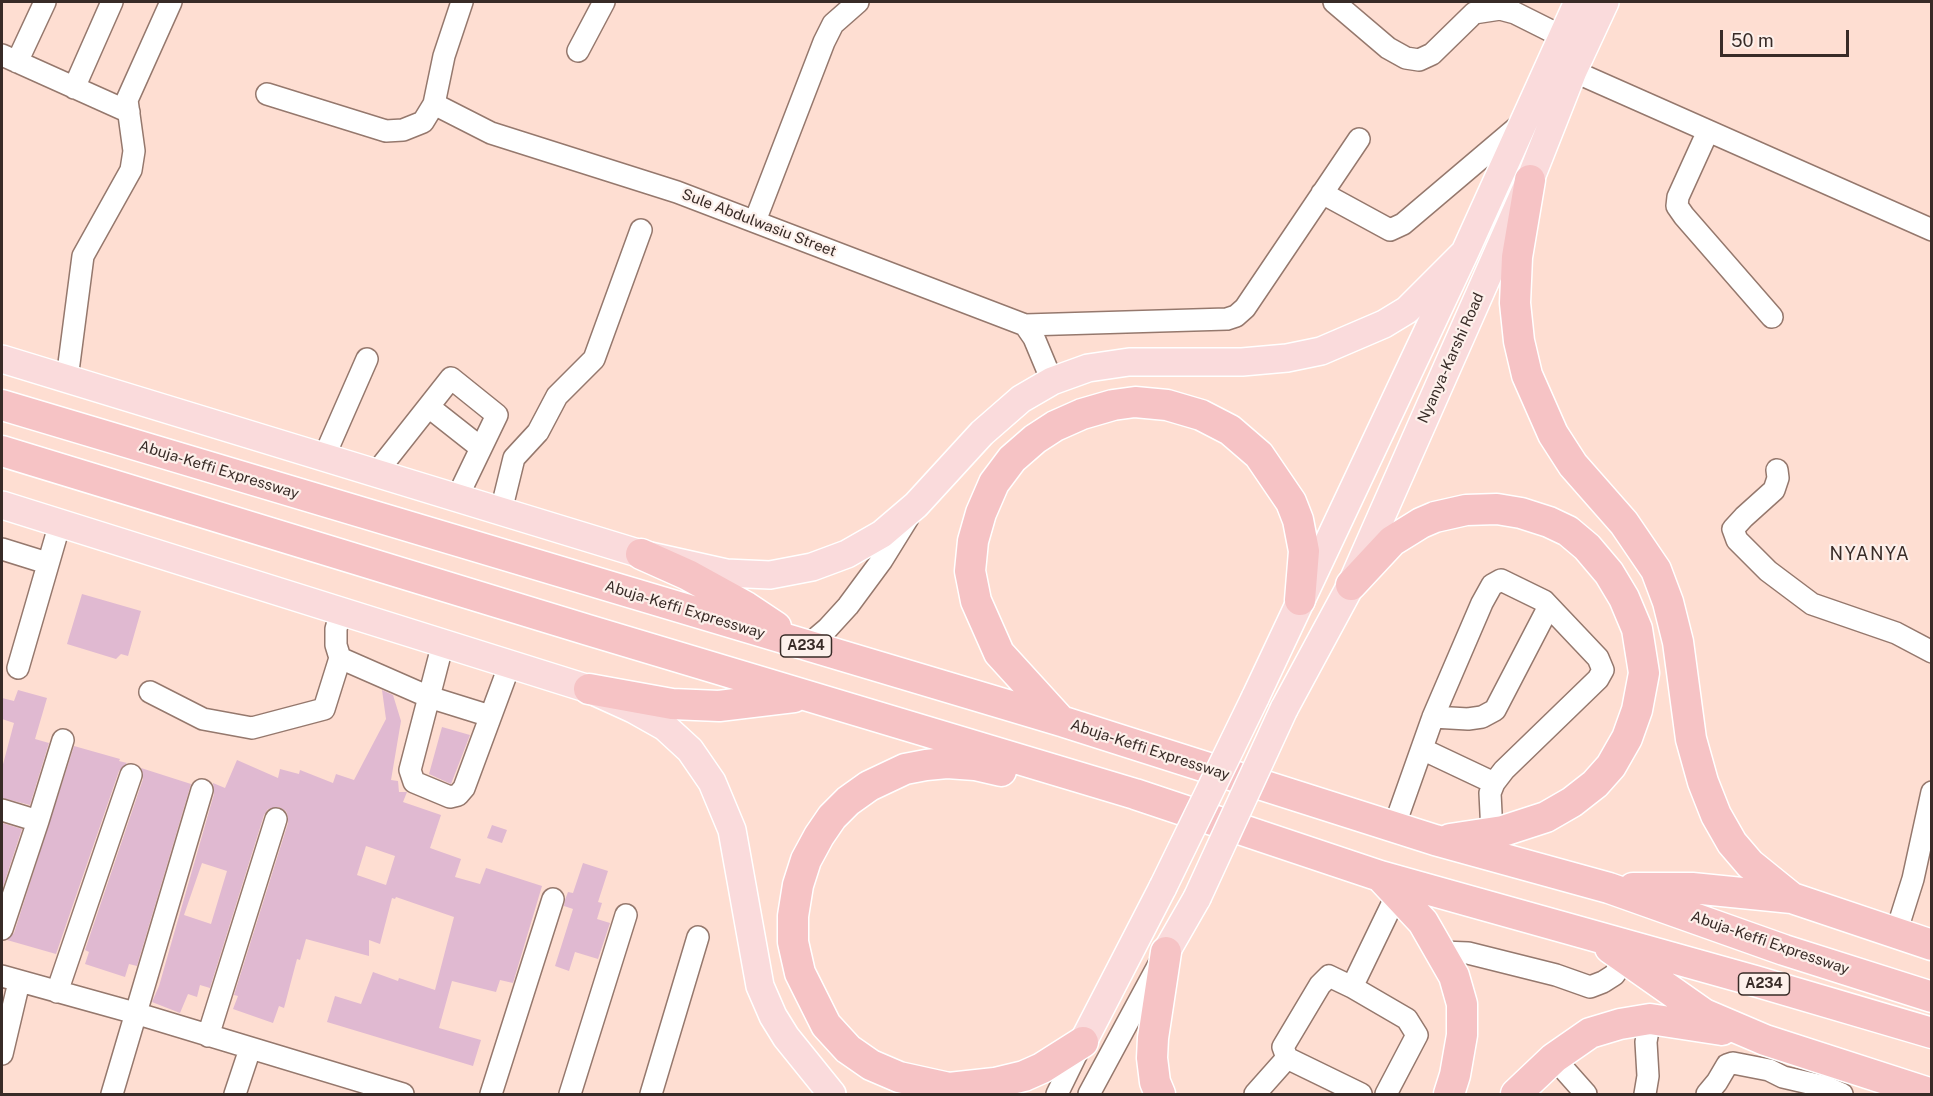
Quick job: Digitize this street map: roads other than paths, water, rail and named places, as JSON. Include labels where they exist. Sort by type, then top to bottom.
[{"type":"highway","points":[[1530,180],[1516,256],[1519,341],[1527,375],[1553,434],[1573,465],[1624,523],[1656,570],[1668,602],[1678,642],[1691,739],[1703,782],[1716,815],[1732,843],[1750,864],[1792,898]]},
{"type":"highway","points":[[1061,722],[999,653],[976,601],[970,571],[976,531],[994,483],[1012,459],[1035,439],[1055,426],[1082,414],[1113,405],[1135,402],[1167,405],[1201,415],[1230,430],[1259,455],[1278,481],[1294,511],[1304,551],[1300,600]]},
{"type":"highway","name":"Abuja-Keffi Expressway","points":[[2,405],[1061,722],[1435,840],[1609,888],[1784,950],[1932,997]]},
{"type":"highway","name":"A234","points":[[2,452],[1135,794],[1388,885],[1596,937],[1932,1033]]},
{"type":"highway","points":[[1351,585],[1392,541],[1421,523],[1451,513],[1497,509],[1521,513],[1549,522],[1568,531],[1587,547],[1609,573],[1624,598],[1637,629],[1644,674],[1637,710],[1622,747],[1611,766],[1595,784],[1572,802],[1546,817],[1519,827],[1435,840]]},
{"type":"highway","points":[[641,554],[688,575],[730,598],[807,646]]},
{"type":"highway","points":[[589,689],[672,704],[719,706],[806,696]]},
{"type":"highway","points":[[1083,1042],[1042,1068],[1024,1076],[995,1083],[949,1088],[899,1077],[871,1065],[848,1049],[826,1025],[800,973],[793,942],[793,916],[798,885],[810,852],[832,817],[848,801],[869,786],[905,770],[947,763],[975,765],[1070,786],[1135,794]]},
{"type":"highway","points":[[1388,885],[1423,922],[1454,976],[1462,1004],[1462,1035],[1449,1095]]},
{"type":"highway","name":"Abuja-Keffi Expressway","points":[[1609,888],[1692,888],[1792,898],[1932,945]]},
{"type":"highway","points":[[1596,937],[1704,1014],[1765,1040]]},
{"type":"highway","points":[[1160,1095],[1155,1082],[1152,1048],[1166,952]]},
{"type":"highway","points":[[1515,1095],[1554,1058],[1590,1033],[1620,1024],[1650,1019],[1711,1027],[1765,1040],[1932,1094]]},
{"type":"main road","name":"Nyanya-Karshi Road","points":[[1083,1042],[1163,887],[1255,698],[1465,252],[1578,2]]},
{"type":"main road","name":"Nyanya-Karshi Road","points":[[1166,952],[1197,898],[1284,709],[1351,585],[1530,180],[1573,71],[1605,2]]},
{"type":"main road","points":[[2,359],[641,554],[726,573],[770,575],[812,567],[847,554],[882,534],[916,505],[982,433],[1021,399],[1052,381],[1088,368],[1128,362],[1242,362],[1287,358],[1321,351],[1384,324],[1407,310],[1465,252]]},
{"type":"main road","points":[[2,505],[589,689],[633,709],[665,728],[690,750],[712,782],[732,830],[760,986],[773,1016],[786,1037],[832,1095]]},
{"type":"street","points":[[45,2],[9,59],[129,112]]},
{"type":"street","points":[[74,88],[112,2]]},
{"type":"street","points":[[67,379],[84,256],[131,170],[134,151],[127,100],[171,2]]},
{"type":"street","points":[[267,94],[386,131],[403,130],[423,122],[434,104],[444,56],[462,2]]},
{"type":"street","points":[[578,51],[604,2]]},
{"type":"street","points":[[754,221],[824,42],[833,24],[858,2]]},
{"type":"street","points":[[1334,2],[1388,48],[1406,58],[1419,60],[1432,54],[1474,13],[1500,9],[1515,13],[1563,37]]},
{"type":"street","points":[[1573,71],[1932,230]]},
{"type":"street","name":"Sule Abdulwasiu Street","points":[[434,104],[491,133],[677,192],[1024,325]]},
{"type":"street","points":[[1322,193],[1390,230],[1403,224],[1524,122]]},
{"type":"street","points":[[1708,131],[1678,198],[1677,206],[1683,216],[1772,317]]},
{"type":"street","points":[[1024,325],[1227,319],[1236,316],[1245,308],[1359,140]]},
{"type":"street","points":[[501,511],[514,458],[538,432],[557,396],[594,358],[641,230]]},
{"type":"street","points":[[1024,325],[1034,338],[1052,381]]},
{"type":"street","points":[[324,457],[367,359]]},
{"type":"street","points":[[376,473],[451,378],[497,415],[457,498]]},
{"type":"street","points":[[429,407],[481,448]]},
{"type":"street","points":[[1777,470],[1778,478],[1774,490],[1733,530],[1737,540],[1768,571],[1812,604],[1896,633],[1932,652]]},
{"type":"street","points":[[807,646],[848,606],[882,560],[916,505]]},
{"type":"street","points":[[18,668],[60,523]]},
{"type":"street","points":[[2,549],[47,563]]},
{"type":"street","points":[[1394,827],[1433,717],[1492,585],[1501,580],[1544,601],[1598,658],[1603,670],[1598,679],[1504,770],[1494,783],[1490,793],[1492,833]]},
{"type":"street","points":[[1433,717],[1475,718],[1495,710],[1548,610],[1544,601]]},
{"type":"street","points":[[150,692],[203,719],[252,728],[324,709],[340,658],[336,645],[336,629],[341,611]]},
{"type":"street","points":[[443,643],[410,771],[414,782],[450,797],[458,795],[464,788],[510,664]]},
{"type":"street","points":[[340,658],[429,697],[490,716]]},
{"type":"street","points":[[2,929],[63,740]]},
{"type":"street","points":[[1422,749],[1494,783]]},
{"type":"street","points":[[57,992],[131,775]]},
{"type":"street","points":[[112,1095],[202,790]]},
{"type":"street","points":[[1896,933],[1913,879],[1932,792]]},
{"type":"street","points":[[2,810],[38,821]]},
{"type":"street","points":[[208,1036],[276,819]]},
{"type":"street","points":[[1352,987],[1388,885]]},
{"type":"street","points":[[491,1095],[554,898]]},
{"type":"street","points":[[570,1095],[626,915]]},
{"type":"street","points":[[651,1095],[698,936]]},
{"type":"street","points":[[1089,1095],[1166,952]]},
{"type":"street","points":[[1442,952],[1468,953],[1556,975],[1590,987],[1614,975],[1625,959]]},
{"type":"street","points":[[1361,1095],[1287,1058],[1283,1047],[1320,985],[1329,976],[1407,1019],[1417,1035],[1386,1095]]},
{"type":"street","points":[[2,1054],[10,979],[135,1013],[250,1049],[354,1088],[403,1095]]},
{"type":"street","points":[[1645,1095],[1648,1076],[1646,1042],[1650,1019]]},
{"type":"street","points":[[1057,1095],[1083,1042]]},
{"type":"street","points":[[236,1095],[250,1049]]},
{"type":"street","points":[[1255,1095],[1287,1058]]},
{"type":"street","points":[[1554,1058],[1586,1095]]},
{"type":"street","points":[[1707,1095],[1726,1065],[1733,1063],[1769,1070],[1784,1077],[1826,1087],[1842,1095]]},
{"type":"district","name":"NYANYA","points":[[1870,554]]}]
